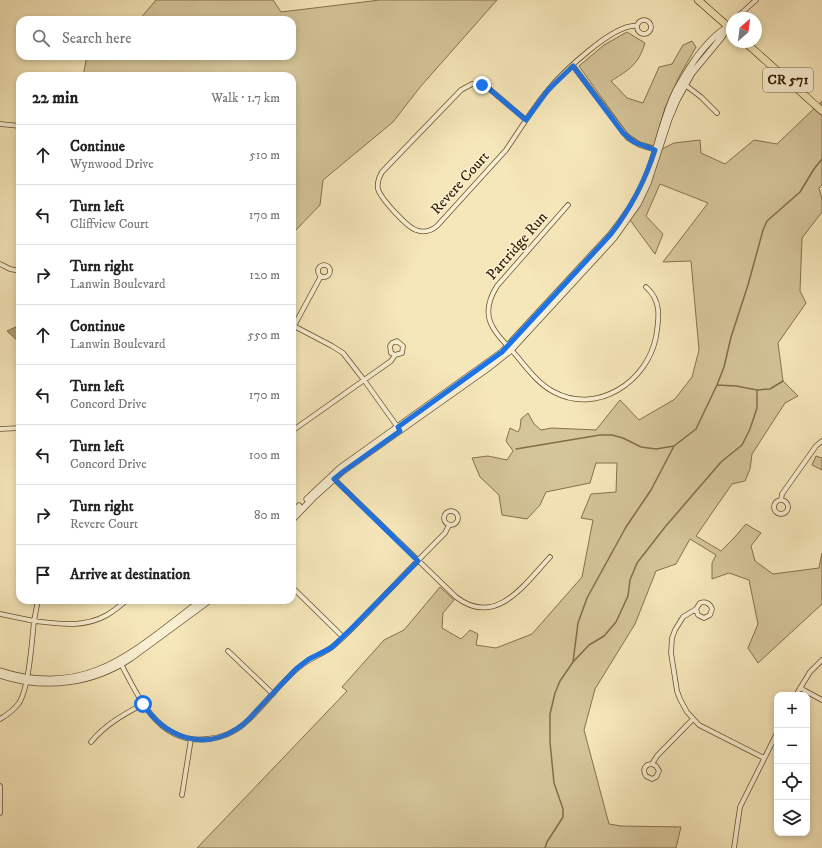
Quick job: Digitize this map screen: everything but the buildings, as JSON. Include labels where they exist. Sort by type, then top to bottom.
[{"type":"main road","points":[[698,0],[726,22]]},
{"type":"main road","name":"CR 571","points":[[752,48],[822,111]]},
{"type":"street","points":[[743,12],[756,0]]},
{"type":"street","points":[[637,26],[626,27],[607,38],[588,52],[573,66],[623,133],[634,142],[657,150]]},
{"type":"street","points":[[296,510],[332,477],[344,471],[399,429],[487,369],[510,348],[614,238],[638,204],[648,183],[657,150],[683,83],[726,32]]},
{"type":"street","name":"Revere Court","points":[[526,120],[487,87],[477,84],[468,86],[461,90],[382,172],[379,176],[378,185],[380,195],[412,229],[423,231],[433,229],[506,150],[548,90],[573,66]]},
{"type":"street","points":[[683,83],[718,113]]},
{"type":"street","points":[[0,124],[16,126]]},
{"type":"street","name":"Partridge Run","points":[[568,205],[493,292],[489,306],[490,320],[495,332],[540,382],[550,390],[562,396],[589,400],[615,392],[630,382],[642,369],[652,351],[655,342],[658,324],[657,302],[653,293],[646,287]]},
{"type":"street","points":[[0,264],[16,270]]},
{"type":"street","points":[[296,321],[321,276]]},
{"type":"street","points":[[296,328],[337,349],[348,359],[399,429]]},
{"type":"street","points":[[296,428],[391,361],[395,355]]},
{"type":"street","points":[[0,429],[16,428]]},
{"type":"street","points":[[780,500],[782,494],[816,446],[822,441]]},
{"type":"street","points":[[296,516],[332,477]]},
{"type":"street","points":[[332,477],[418,561],[462,601],[473,607],[486,608],[499,605],[510,599],[550,557]]},
{"type":"street","points":[[120,662],[143,704],[151,716],[160,725],[176,734],[191,739],[214,738],[232,732],[246,722],[304,663],[331,648],[343,637],[445,533],[449,525]]},
{"type":"street","points":[[296,591],[343,637]]},
{"type":"street","points":[[0,720],[14,710],[21,700],[26,680],[37,604]]},
{"type":"street","points":[[0,614],[34,621],[66,624],[85,623],[108,614],[122,604]]},
{"type":"street","points":[[120,662],[197,604]]},
{"type":"street","points":[[0,675],[26,680],[57,683],[73,681],[101,674],[204,604]]},
{"type":"street","points":[[696,609],[685,616],[678,623],[671,645],[677,691],[683,705],[693,719],[706,729],[764,758]]},
{"type":"street","points":[[228,651],[273,694]]},
{"type":"street","points":[[798,692],[810,672],[822,660]]},
{"type":"street","points":[[0,670],[26,680]]},
{"type":"street","points":[[800,688],[822,700]]},
{"type":"street","points":[[91,742],[111,722],[143,704]]},
{"type":"street","points":[[652,764],[657,756],[693,719]]},
{"type":"street","points":[[182,796],[191,739]]},
{"type":"street","points":[[734,848],[740,807],[774,739]]},
{"type":"street","points":[[0,786],[0,812]]},
{"type":"shaded area","points":[[156,0],[273,0],[281,12],[380,0],[497,0],[421,86],[393,122],[323,180],[320,205],[296,230],[296,72],[84,72],[86,60],[296,60],[296,16],[142,16]]},
{"type":"shaded area","points":[[627,32],[645,43],[636,62],[611,81],[627,98],[643,103],[659,67],[672,64],[683,45],[692,41],[696,47],[680,75],[665,108],[654,146],[640,142],[627,133],[579,66],[604,45]]},
{"type":"shaded area","points":[[822,101],[822,185],[819,188],[822,199],[822,212],[802,238],[800,291],[806,303],[778,343],[783,381],[798,396],[785,403],[752,454],[750,469],[745,481],[732,484],[696,536],[721,551],[746,524],[761,533],[751,546],[755,561],[773,574],[819,568],[822,553],[822,604],[758,663],[748,648],[758,624],[749,580],[729,573],[712,579],[712,563],[716,555],[690,539],[676,564],[656,571],[635,624],[595,689],[584,730],[609,824],[621,826],[681,827],[676,848],[197,848],[347,691],[342,687],[384,640],[404,630],[440,587],[454,600],[443,613],[442,628],[461,639],[470,630],[478,634],[476,645],[496,648],[532,634],[582,577],[593,520],[581,518],[591,494],[616,492],[617,463],[596,463],[590,483],[546,492],[540,505],[527,519],[502,515],[499,495],[480,477],[472,458],[488,456],[507,460],[513,451],[506,441],[510,428],[518,432],[521,419],[528,413],[534,424],[541,430],[552,428],[596,430],[620,400],[639,420],[675,399],[692,377],[699,350],[691,261],[663,262],[708,203],[660,184],[646,216],[663,234],[655,254],[630,220],[649,187],[662,149],[674,143],[700,140],[701,153],[725,164],[754,140],[777,144]]},
{"type":"shaded area","points":[[16,327],[16,339],[7,331]]},
{"type":"shaded area","points":[[816,456],[822,458],[822,470],[812,465]]},
{"type":"waterway","points":[[573,662],[578,623],[587,598],[626,527],[651,490],[674,446],[696,429],[717,385],[724,367],[731,337],[767,221],[800,192],[822,159]]},
{"type":"waterway","points":[[717,385],[736,386],[757,390],[770,389],[783,381]]},
{"type":"waterway","points":[[545,848],[547,842],[563,817],[563,809],[554,783],[550,742],[550,714],[555,693],[560,681],[573,662],[589,645],[604,636],[616,622],[628,596],[630,580],[637,563],[665,527],[721,462],[742,445],[750,429],[757,408],[757,390]]},
{"type":"waterway","points":[[516,449],[600,435],[612,435],[623,438],[641,447],[656,449],[674,446]]},
{"type":"route","points":[[143,704],[160,725],[183,737],[205,740],[223,736],[232,732],[246,722],[296,669],[309,659],[331,648],[418,561],[334,479],[400,431],[398,427],[502,352],[623,220],[644,183],[655,150],[634,142],[623,133],[573,66],[548,90],[526,120],[487,87],[482,85]]}]
